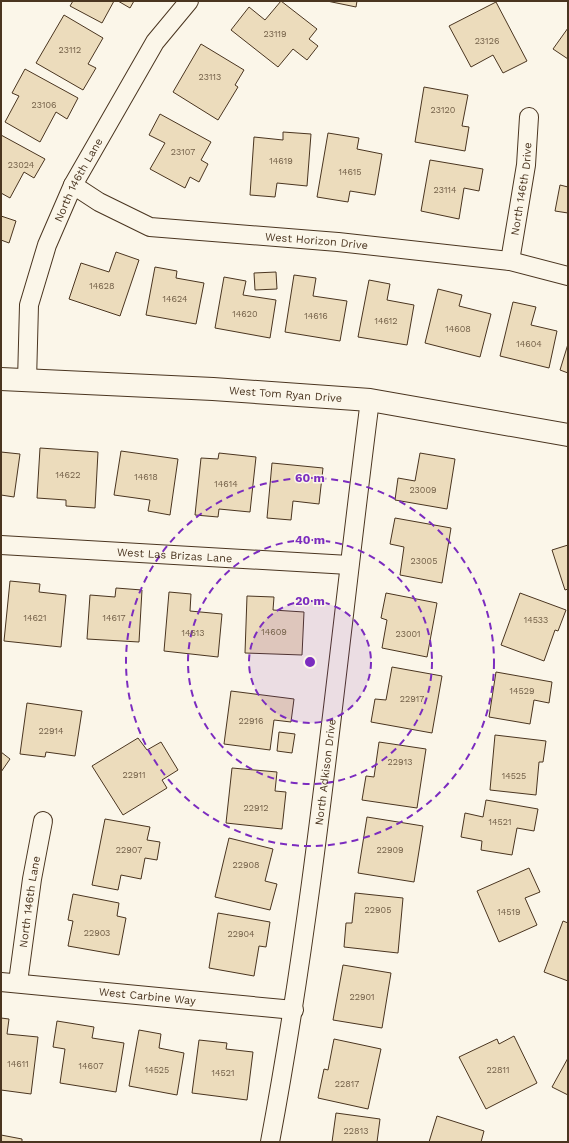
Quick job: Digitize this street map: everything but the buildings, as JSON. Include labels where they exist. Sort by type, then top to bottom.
[{"type":"street","name":"North 146th Lane","points":[[27,381],[29,305],[47,245],[73,185],[154,42],[189,1]]},
{"type":"street","name":"North 146th Drive","points":[[510,262],[526,165],[529,116]]},
{"type":"street","name":"West Horizon Drive","points":[[73,185],[99,202],[150,227],[338,242],[510,262],[568,276]]},
{"type":"street","name":"West Tom Ryan Drive","points":[[1,379],[213,389],[370,400],[568,435]]},
{"type":"street","name":"North Adkison Drive","points":[[270,1142],[294,1010],[326,773],[349,565],[370,400]]},
{"type":"street","name":"West Las Brizas Lane","points":[[1,545],[349,565]]},
{"type":"street","name":"North 146th Lane","points":[[10,982],[43,821]]},
{"type":"street","name":"West Carbine Way","points":[[10,982],[294,1010]]}]
